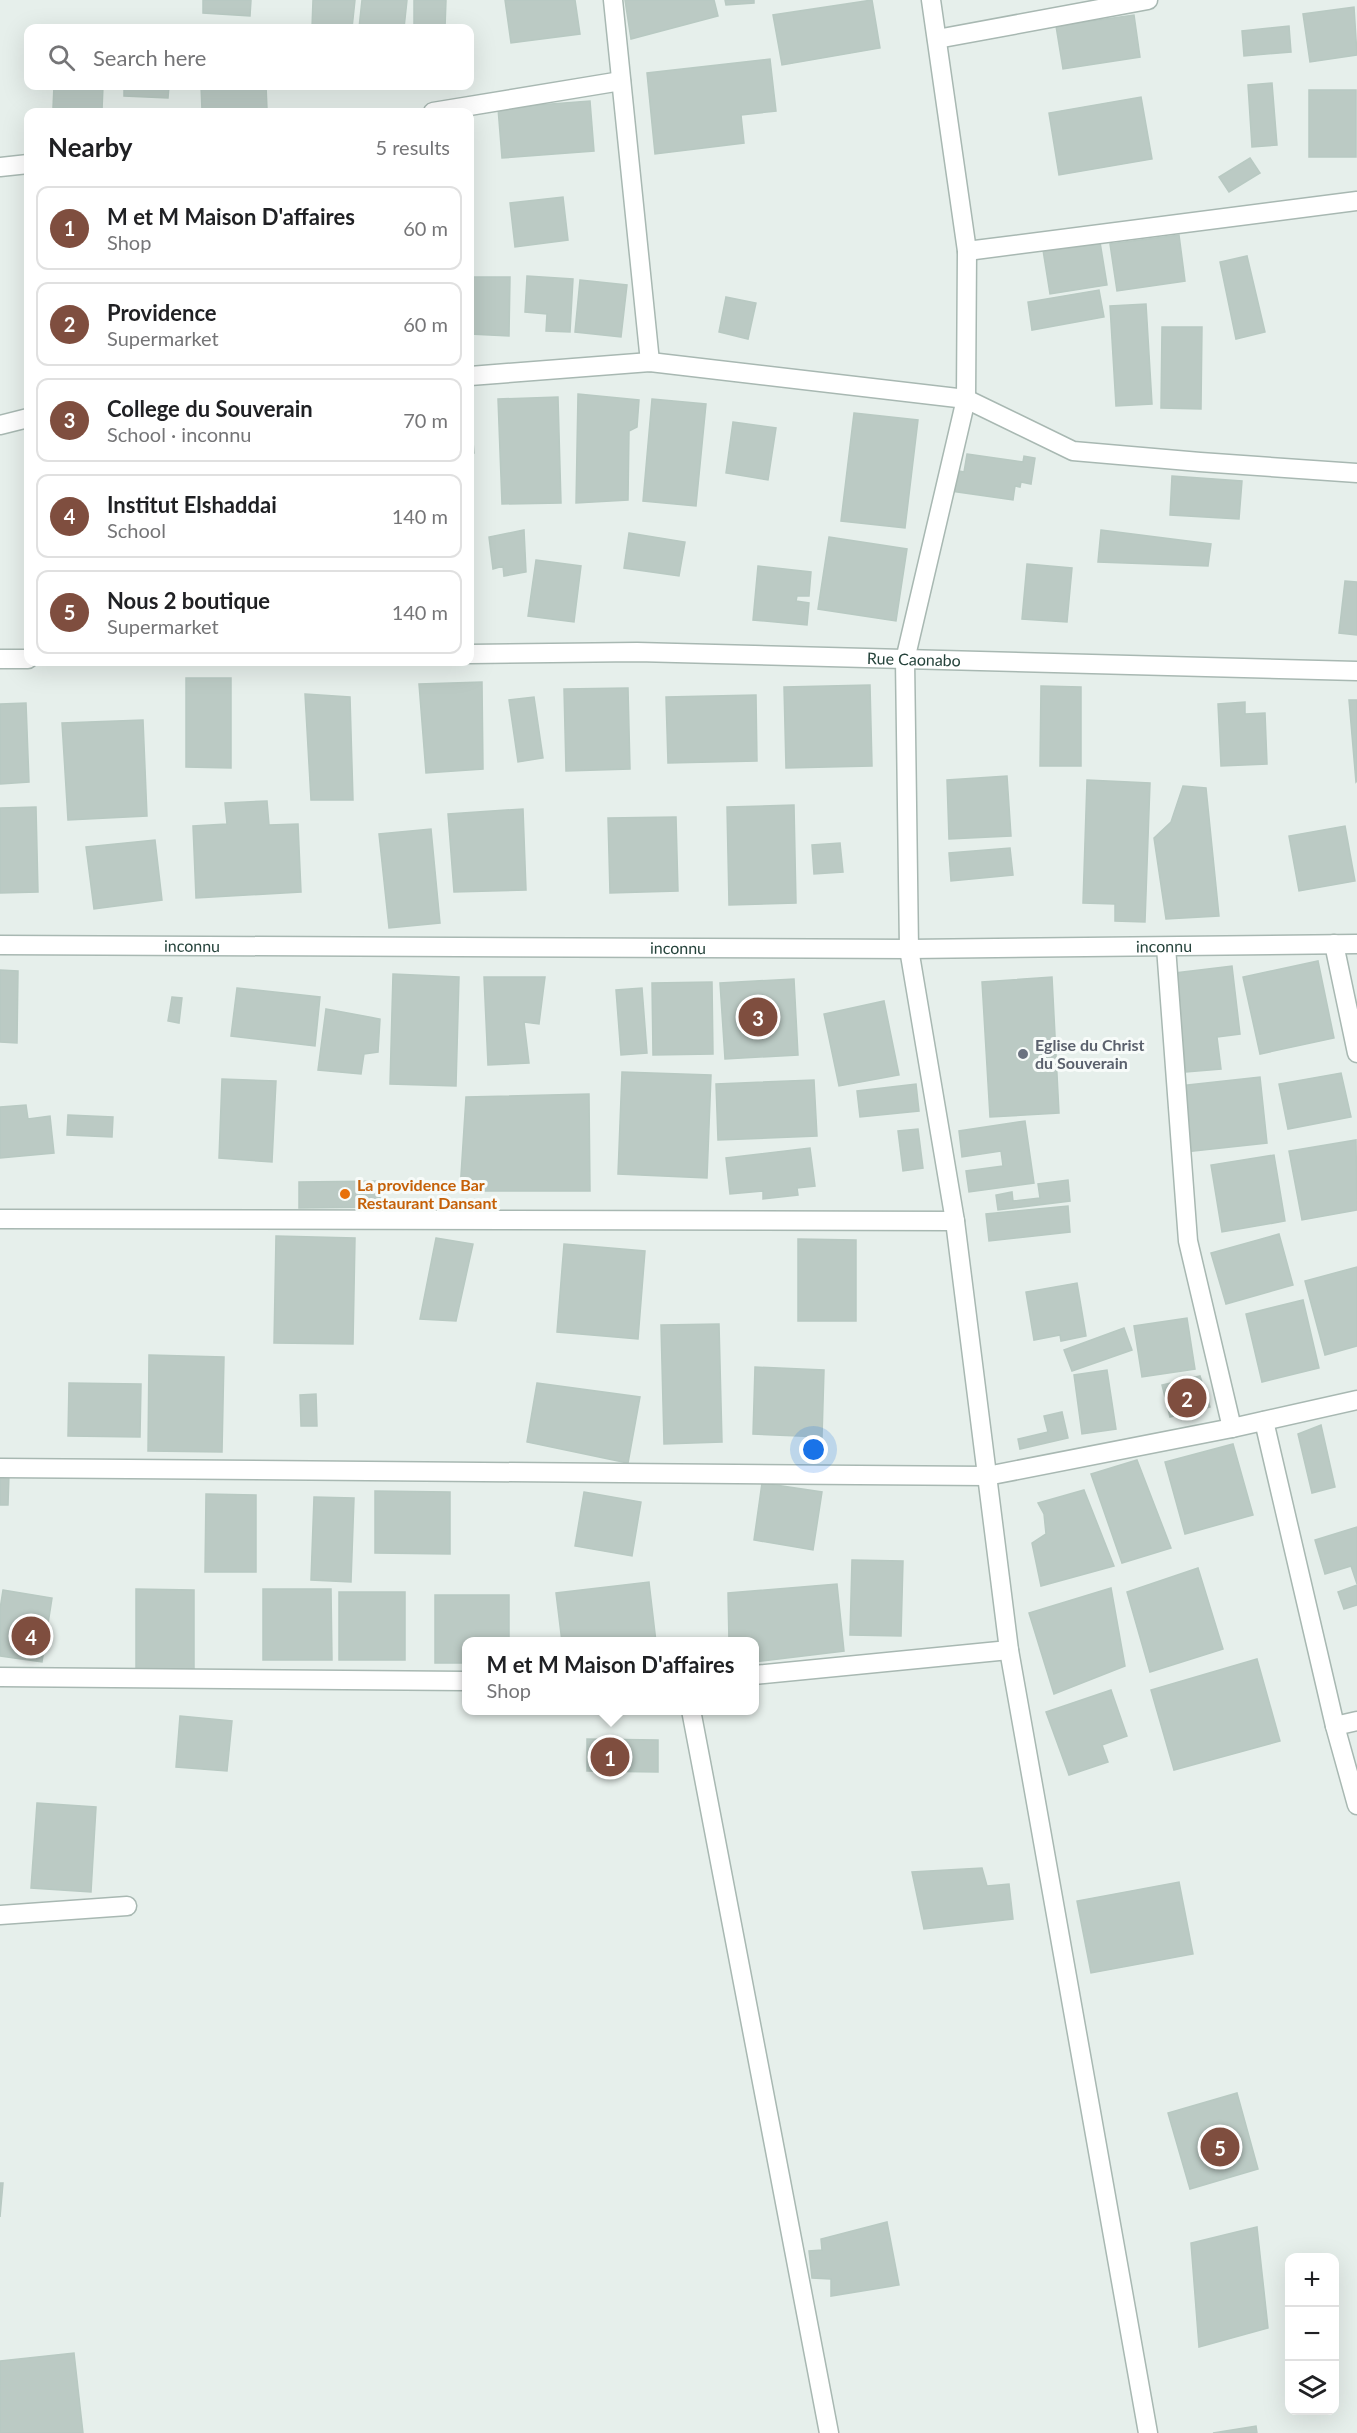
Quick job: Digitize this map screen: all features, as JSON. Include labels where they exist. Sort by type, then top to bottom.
[{"type":"street","points":[[613,0],[650,362]]},
{"type":"street","points":[[931,0],[966,251],[966,399],[904,660],[909,949],[955,1221],[1009,1650],[1148,2433]]},
{"type":"street","points":[[937,39],[1148,0]]},
{"type":"street","points":[[457,108],[621,81]]},
{"type":"street","points":[[0,167],[24,164]]},
{"type":"street","points":[[966,251],[1357,201]]},
{"type":"street","points":[[474,376],[650,362],[966,399],[1074,451],[1357,473]]},
{"type":"street","points":[[0,425],[24,419]]},
{"type":"street","name":"Rue Caonabo","points":[[474,654],[637,652],[1357,671]]},
{"type":"street","points":[[0,659],[24,659]]},
{"type":"street","points":[[1334,944],[1357,1053]]},
{"type":"street","name":"inconnu","points":[[0,945],[909,949],[1357,944]]},
{"type":"street","points":[[1166,947],[1188,1241],[1232,1428]]},
{"type":"street","points":[[0,1219],[955,1221]]},
{"type":"street","points":[[0,1468],[987,1476],[1232,1428],[1357,1400]]},
{"type":"street","points":[[1264,1421],[1335,1726],[1357,1805]]},
{"type":"street","points":[[759,1675],[1009,1650]]},
{"type":"street","points":[[0,1677],[462,1681]]},
{"type":"street","points":[[692,1715],[829,2433]]},
{"type":"street","points":[[1335,1726],[1357,1721]]},
{"type":"street","points":[[0,1915],[128,1906]]},
{"type":"building","points":[[203,0],[251,0],[250,16],[203,13]]},
{"type":"building","points":[[313,0],[355,0],[352,24],[312,24]]},
{"type":"building","points":[[362,0],[407,0],[404,24],[359,24]]},
{"type":"building","points":[[414,0],[446,0],[445,24],[414,24]]},
{"type":"building","points":[[505,0],[575,0],[580,34],[511,43]]},
{"type":"building","points":[[625,0],[714,0],[718,16],[631,39]]},
{"type":"building","points":[[725,0],[754,0],[754,3],[726,5]]},
{"type":"building","points":[[872,0],[880,48],[782,65],[773,15]]},
{"type":"building","points":[[1354,7],[1357,55],[1310,62],[1303,14]]},
{"type":"building","points":[[1134,15],[1140,57],[1063,69],[1056,26]]},
{"type":"building","points":[[1289,26],[1291,52],[1244,56],[1242,31]]},
{"type":"building","points":[[770,59],[776,111],[741,115],[744,143],[655,154],[647,73]]},
{"type":"building","points":[[1272,83],[1277,145],[1252,147],[1248,85]]},
{"type":"building","points":[[54,90],[103,90],[102,108],[53,108]]},
{"type":"building","points":[[124,90],[169,90],[168,98],[124,96]]},
{"type":"building","points":[[201,90],[266,90],[267,108],[202,108]]},
{"type":"building","points":[[1309,90],[1356,90],[1356,157],[1309,157]]},
{"type":"building","points":[[1141,97],[1152,159],[1059,175],[1049,113]]},
{"type":"building","points":[[590,101],[594,151],[502,158],[498,108]]},
{"type":"building","points":[[1250,158],[1260,173],[1229,192],[1219,177]]},
{"type":"building","points":[[563,197],[568,240],[515,247],[510,203]]},
{"type":"building","points":[[1179,235],[1185,281],[1117,291],[1110,244]]},
{"type":"building","points":[[1100,242],[1107,285],[1050,294],[1043,250]]},
{"type":"building","points":[[1247,256],[1265,332],[1236,339],[1220,262]]},
{"type":"building","points":[[527,276],[573,279],[570,332],[546,331],[547,314],[525,312]]},
{"type":"building","points":[[474,277],[510,277],[509,336],[474,334]]},
{"type":"building","points":[[580,280],[627,285],[621,337],[575,332]]},
{"type":"building","points":[[1099,290],[1104,317],[1032,330],[1028,302]]},
{"type":"building","points":[[726,297],[756,303],[748,339],[719,332]]},
{"type":"building","points":[[1146,304],[1152,404],[1116,406],[1110,306]]},
{"type":"building","points":[[1162,327],[1202,327],[1201,409],[1161,408]]},
{"type":"building","points":[[578,394],[639,400],[637,427],[629,431],[628,500],[576,503]]},
{"type":"building","points":[[558,397],[561,503],[502,504],[498,399]]},
{"type":"building","points":[[652,399],[706,404],[696,506],[643,501]]},
{"type":"building","points":[[854,413],[918,420],[905,528],[841,521]]},
{"type":"building","points":[[733,422],[776,428],[768,480],[726,473]]},
{"type":"building","points":[[967,454],[1023,462],[1024,456],[1035,458],[1031,484],[1021,482],[1020,487],[1015,486],[1013,500],[951,491],[954,470],[964,472]]},
{"type":"building","points":[[1172,476],[1242,481],[1239,519],[1170,515]]},
{"type":"building","points":[[524,530],[526,572],[504,576],[503,566],[493,569],[489,537]]},
{"type":"building","points":[[1101,530],[1211,544],[1208,566],[1098,562]]},
{"type":"building","points":[[629,533],[685,542],[679,576],[624,568]]},
{"type":"building","points":[[829,537],[907,549],[896,621],[818,609]]},
{"type":"building","points":[[536,560],[581,566],[574,622],[528,616]]},
{"type":"building","points":[[1027,564],[1072,568],[1067,622],[1022,619]]},
{"type":"building","points":[[758,566],[811,572],[809,596],[797,596],[796,601],[809,603],[807,625],[753,620]]},
{"type":"building","points":[[1345,581],[1357,582],[1357,635],[1339,633]]},
{"type":"building","points":[[186,678],[231,678],[231,768],[186,767]]},
{"type":"building","points":[[482,682],[483,769],[426,773],[419,684]]},
{"type":"building","points":[[870,685],[872,766],[786,768],[784,687]]},
{"type":"building","points":[[1041,686],[1081,687],[1081,766],[1040,766]]},
{"type":"building","points":[[628,688],[630,769],[566,771],[564,689]]},
{"type":"building","points":[[305,694],[350,697],[353,800],[311,800]]},
{"type":"building","points":[[756,695],[757,761],[668,763],[666,697]]},
{"type":"building","points":[[534,697],[543,758],[518,762],[509,700]]},
{"type":"building","points":[[1349,700],[1357,700],[1356,782]]},
{"type":"building","points":[[1245,702],[1245,714],[1265,713],[1267,764],[1221,766],[1218,704]]},
{"type":"building","points":[[26,703],[29,782],[0,784],[0,704]]},
{"type":"building","points":[[143,720],[147,816],[68,820],[62,723]]},
{"type":"building","points":[[1007,776],[1011,836],[949,839],[947,780]]},
{"type":"building","points":[[1087,780],[1150,783],[1145,922],[1115,921],[1115,904],[1083,903]]},
{"type":"building","points":[[1183,786],[1206,788],[1219,916],[1166,919],[1154,838],[1171,822]]},
{"type":"building","points":[[267,801],[269,825],[298,824],[301,892],[196,898],[193,826],[227,824],[225,803]]},
{"type":"building","points":[[794,805],[796,903],[729,905],[727,807]]},
{"type":"building","points":[[36,807],[38,892],[0,893],[0,808]]},
{"type":"building","points":[[523,809],[526,890],[454,892],[448,814]]},
{"type":"building","points":[[676,817],[678,891],[610,893],[608,818]]},
{"type":"building","points":[[1345,826],[1355,881],[1299,891],[1289,836]]},
{"type":"building","points":[[431,829],[440,923],[389,928],[379,834]]},
{"type":"building","points":[[155,840],[162,900],[94,909],[86,847]]},
{"type":"building","points":[[840,843],[843,872],[814,874],[812,845]]},
{"type":"building","points":[[1010,848],[1013,875],[951,881],[949,853]]},
{"type":"building","points":[[1318,961],[1334,1038],[1260,1054],[1243,977]]},
{"type":"building","points":[[1232,966],[1240,1034],[1217,1037],[1221,1069],[1186,1072],[1175,973]]},
{"type":"building","points":[[0,970],[18,971],[17,1043],[0,1042]]},
{"type":"building","points":[[393,974],[459,977],[456,1086],[390,1084]]},
{"type":"building","points":[[484,977],[545,977],[539,1024],[524,1022],[529,1063],[488,1065]]},
{"type":"building","points":[[1052,977],[1059,1113],[990,1117],[982,982]]},
{"type":"building","points":[[794,979],[798,1055],[725,1059],[720,983]]},
{"type":"building","points":[[712,982],[713,1054],[653,1055],[652,983]]},
{"type":"building","points":[[237,988],[320,997],[315,1046],[231,1036]]},
{"type":"building","points":[[642,988],[647,1053],[621,1055],[616,990]]},
{"type":"building","points":[[172,997],[182,998],[179,1023],[168,1021]]},
{"type":"building","points":[[884,1001],[899,1075],[839,1086],[824,1014]]},
{"type":"building","points":[[326,1009],[380,1019],[378,1052],[364,1054],[361,1074],[318,1070]]},
{"type":"building","points":[[622,1072],[711,1075],[707,1178],[618,1174]]},
{"type":"building","points":[[1341,1073],[1351,1117],[1288,1129],[1279,1084]]},
{"type":"building","points":[[1260,1077],[1267,1143],[1185,1152],[1179,1086]]},
{"type":"building","points":[[222,1079],[276,1081],[272,1162],[219,1158]]},
{"type":"building","points":[[814,1080],[817,1136],[718,1140],[716,1084]]},
{"type":"building","points":[[916,1084],[919,1111],[860,1117],[857,1091]]},
{"type":"building","points":[[589,1094],[590,1191],[460,1191],[466,1097]]},
{"type":"building","points":[[26,1105],[28,1119],[50,1116],[54,1153],[0,1158],[0,1107]]},
{"type":"building","points":[[68,1115],[113,1117],[112,1137],[67,1135]]},
{"type":"building","points":[[1025,1121],[1034,1183],[969,1192],[966,1171],[1003,1166],[1001,1151],[962,1157],[959,1131]]},
{"type":"building","points":[[918,1129],[923,1168],[903,1171],[898,1131]]},
{"type":"building","points":[[1356,1140],[1357,1210],[1302,1220],[1289,1151]]},
{"type":"building","points":[[810,1148],[815,1186],[797,1188],[798,1195],[763,1199],[763,1191],[730,1194],[726,1158]]},
{"type":"building","points":[[1274,1155],[1285,1221],[1222,1232],[1211,1165]]},
{"type":"building","points":[[1068,1180],[1070,1201],[998,1210],[996,1195],[1012,1192],[1013,1201],[1040,1198],[1038,1184]]},
{"type":"building","points":[[380,1181],[380,1207],[299,1208],[299,1182]]},
{"type":"building","points":[[1068,1206],[1070,1232],[989,1241],[986,1214]]},
{"type":"building","points":[[1279,1234],[1293,1285],[1226,1304],[1211,1253]]},
{"type":"building","points":[[276,1236],[355,1238],[353,1344],[274,1343]]},
{"type":"building","points":[[436,1238],[473,1244],[456,1321],[420,1319]]},
{"type":"building","points":[[798,1239],[856,1240],[856,1321],[798,1321]]},
{"type":"building","points":[[564,1244],[645,1251],[638,1339],[557,1332]]},
{"type":"building","points":[[1357,1267],[1357,1346],[1325,1355],[1305,1281]]},
{"type":"building","points":[[1077,1283],[1086,1336],[1061,1341],[1060,1335],[1034,1340],[1026,1292]]},
{"type":"building","points":[[1303,1300],[1319,1368],[1262,1382],[1246,1314]]},
{"type":"building","points":[[1187,1318],[1195,1369],[1142,1377],[1134,1326]]},
{"type":"building","points":[[719,1324],[722,1442],[664,1444],[661,1325]]},
{"type":"building","points":[[1124,1328],[1132,1350],[1072,1371],[1064,1350]]},
{"type":"building","points":[[149,1355],[224,1357],[222,1452],[148,1451]]},
{"type":"building","points":[[755,1367],[824,1370],[822,1437],[753,1434]]},
{"type":"building","points":[[1107,1370],[1116,1429],[1082,1434],[1074,1375]]},
{"type":"building","points":[[1200,1376],[1210,1407],[1170,1417],[1162,1385]]},
{"type":"building","points":[[69,1383],[141,1384],[140,1437],[68,1436]]},
{"type":"building","points":[[537,1383],[640,1397],[628,1463],[527,1442]]},
{"type":"building","points":[[316,1394],[317,1426],[301,1426],[300,1395]]},
{"type":"building","points":[[1062,1412],[1068,1438],[1020,1449],[1018,1439],[1048,1432],[1044,1416]]},
{"type":"building","points":[[1321,1425],[1335,1487],[1312,1493],[1298,1434]]},
{"type":"building","points":[[1233,1444],[1253,1515],[1185,1534],[1165,1462]]},
{"type":"building","points":[[1137,1460],[1171,1548],[1122,1563],[1091,1474]]},
{"type":"building","points":[[0,1474],[9,1474],[8,1505],[0,1505]]},
{"type":"building","points":[[762,1483],[822,1492],[813,1550],[754,1540]]},
{"type":"building","points":[[1084,1490],[1114,1566],[1041,1586],[1032,1543],[1046,1534],[1044,1514],[1038,1503]]},
{"type":"building","points":[[375,1491],[450,1492],[450,1554],[375,1553]]},
{"type":"building","points":[[584,1492],[641,1502],[632,1556],[575,1546]]},
{"type":"building","points":[[206,1494],[256,1495],[256,1572],[205,1572]]},
{"type":"building","points":[[314,1497],[354,1498],[351,1582],[311,1580]]},
{"type":"building","points":[[1357,1527],[1357,1584],[1351,1566],[1325,1574],[1315,1540]]},
{"type":"building","points":[[852,1560],[903,1561],[901,1636],[850,1635]]},
{"type":"building","points":[[1198,1568],[1223,1649],[1150,1672],[1127,1592]]},
{"type":"building","points":[[649,1582],[655,1637],[561,1637],[556,1593]]},
{"type":"building","points":[[837,1584],[844,1651],[759,1661],[759,1637],[729,1637],[728,1593]]},
{"type":"building","points":[[1357,1585],[1357,1605],[1344,1609],[1338,1592]]},
{"type":"building","points":[[1111,1588],[1125,1666],[1054,1694],[1029,1613]]},
{"type":"building","points":[[136,1589],[194,1590],[194,1672],[136,1672]]},
{"type":"building","points":[[263,1589],[331,1589],[332,1660],[263,1660]]},
{"type":"building","points":[[3,1590],[52,1598],[42,1662],[0,1656],[0,1609]]},
{"type":"building","points":[[339,1592],[405,1592],[405,1660],[339,1660]]},
{"type":"building","points":[[435,1595],[509,1595],[509,1637],[462,1637],[462,1663],[435,1663]]},
{"type":"building","points":[[1257,1659],[1280,1741],[1174,1770],[1151,1690]]},
{"type":"building","points":[[1111,1690],[1127,1736],[1102,1745],[1108,1762],[1069,1775],[1046,1712]]},
{"type":"building","points":[[180,1716],[232,1721],[227,1771],[176,1767]]},
{"type":"building","points":[[587,1739],[658,1740],[658,1772],[587,1771]]},
{"type":"building","points":[[37,1803],[96,1807],[91,1892],[31,1888]]},
{"type":"building","points":[[982,1868],[987,1886],[1009,1884],[1013,1919],[924,1929],[912,1872]]},
{"type":"building","points":[[1179,1882],[1193,1954],[1091,1973],[1077,1901]]},
{"type":"building","points":[[1237,2093],[1258,2169],[1190,2189],[1168,2113]]},
{"type":"building","points":[[0,2183],[3,2183],[0,2217]]},
{"type":"building","points":[[887,2222],[899,2285],[831,2296],[831,2279],[812,2278],[809,2251],[822,2250],[821,2239]]},
{"type":"building","points":[[1257,2227],[1268,2328],[1199,2347],[1191,2243]]},
{"type":"building","points":[[74,2353],[83,2433],[0,2433],[0,2361]]},
{"type":"building","points":[[1256,2426],[1257,2433],[1213,2433]]},
{"type":"place","name":"College du Souverain","points":[[758,1017]]},
{"type":"place","name":"Eglise du Christ du Souverain","points":[[1023,1054]]},
{"type":"place","name":"La providence Bar Restaurant Dansant","points":[[345,1194]]},
{"type":"place","name":"Providence","points":[[1187,1398]]},
{"type":"place","name":"Institut Elshaddai","points":[[31,1636]]},
{"type":"place","name":"M et M Maison D'affaires","points":[[610,1757]]},
{"type":"place","name":"Nous 2 boutique","points":[[1220,2147]]}]
